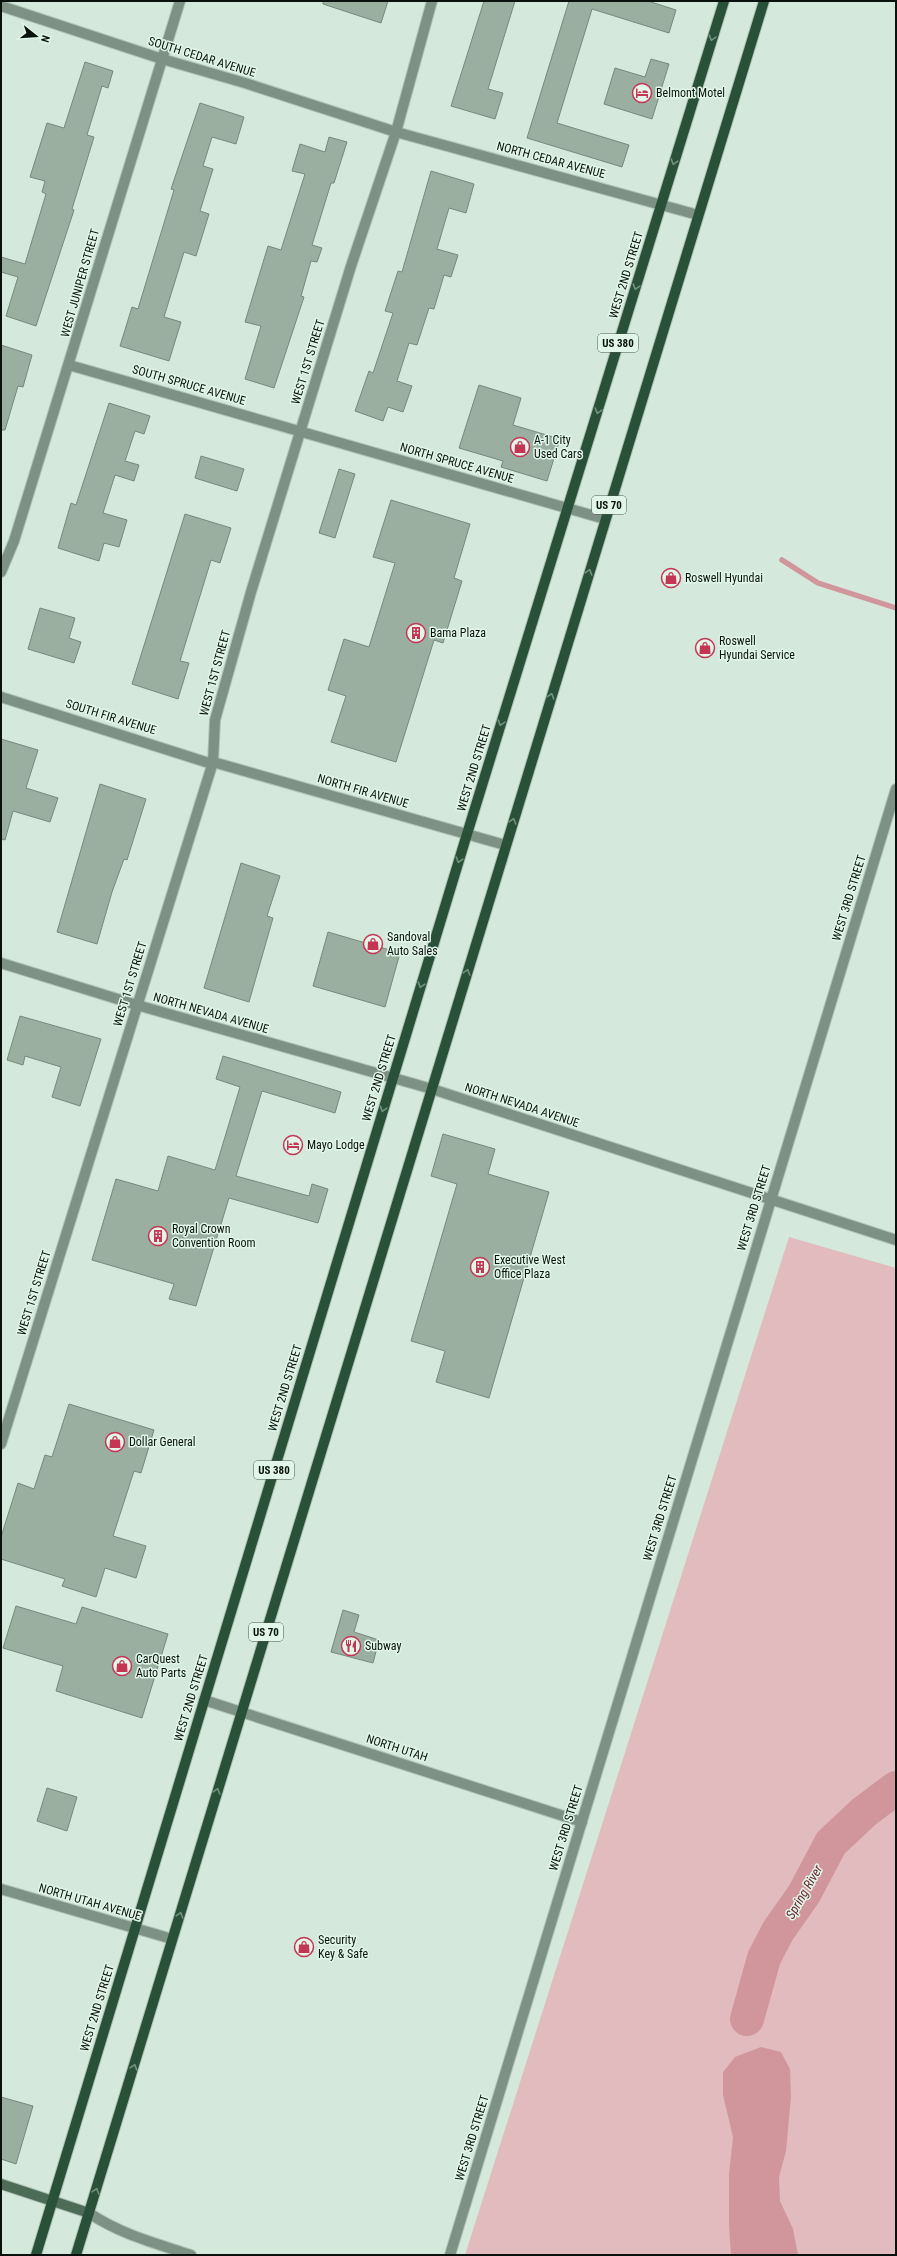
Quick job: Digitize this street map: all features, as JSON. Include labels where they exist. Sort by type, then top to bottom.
[{"type":"main road","name":"WEST 2ND STREET","points":[[36,2255],[467,834],[724,1]]},
{"type":"main road","name":"US 70","points":[[76,2255],[432,1090],[505,845],[764,1]]},
{"type":"street","name":"WEST JUNIPER STREET","points":[[1,572],[14,541],[70,365],[180,1]]},
{"type":"street","name":"WEST 1ST STREET","points":[[1,1444],[213,762],[215,720],[251,592],[351,266],[396,132],[432,1]]},
{"type":"street","name":"SOUTH CEDAR AVENUE","points":[[1,6],[162,59],[245,83],[396,132]]},
{"type":"street","name":"NORTH CEDAR AVENUE","points":[[396,132],[698,215]]},
{"type":"street","name":"SOUTH SPRUCE AVENUE","points":[[70,365],[301,431]]},
{"type":"street","name":"NORTH SPRUCE AVENUE","points":[[301,431],[605,519]]},
{"type":"street","name":"SOUTH FIR AVENUE","points":[[1,697],[209,763],[213,762]]},
{"type":"street","name":"NORTH FIR AVENUE","points":[[213,762],[505,845]]},
{"type":"street","name":"WEST 3RD STREET","points":[[450,2255],[896,789]]},
{"type":"street","name":"NORTH NEVADA AVENUE","points":[[1,963],[137,1005],[432,1090],[896,1240]]},
{"type":"street","name":"NORTH UTAH","points":[[204,1700],[582,1822]]},
{"type":"street","name":"NORTH UTAH AVENUE","points":[[1,1889],[172,1939]]},
{"type":"street","points":[[1,2184],[89,2213],[103,2223],[128,2235],[191,2255]]},
{"type":"shaded area","points":[[789,1237],[896,1268],[896,2255],[465,2255]]},
{"type":"shaded area","points":[[761,2047],[781,2052],[790,2069],[791,2097],[786,2151],[779,2177],[780,2201],[793,2229],[798,2255],[731,2255],[729,2226],[729,2174],[733,2137],[723,2095],[723,2072],[735,2057]]},
{"type":"building","points":[[323,1],[388,1],[381,23],[323,4]]},
{"type":"building","points":[[484,1],[515,1],[488,89],[503,93],[495,119],[451,106]]},
{"type":"building","points":[[569,1],[648,1],[676,10],[669,33],[592,9],[557,123],[629,145],[622,167],[527,138]]},
{"type":"building","points":[[651,59],[669,64],[652,119],[604,104],[615,68],[645,77]]},
{"type":"building","points":[[85,62],[113,71],[108,88],[102,86],[87,135],[94,137],[72,209],[74,210],[36,326],[6,316],[18,277],[1,272],[1,257],[25,264],[46,194],[42,192],[45,181],[30,177],[47,123],[64,128]]},
{"type":"building","points":[[200,103],[244,117],[236,144],[212,137],[203,166],[213,169],[200,211],[209,214],[196,256],[184,252],[164,317],[181,322],[169,361],[120,346],[132,307],[138,309],[174,190],[171,189]]},
{"type":"building","points":[[329,137],[347,142],[334,183],[331,183],[312,245],[322,248],[317,262],[311,261],[301,296],[304,297],[274,388],[245,379],[261,326],[245,322],[268,246],[281,250],[305,174],[292,171],[300,144],[325,152]]},
{"type":"building","points":[[431,171],[474,184],[466,213],[449,208],[437,249],[458,255],[451,277],[444,275],[434,309],[429,308],[417,345],[409,343],[397,381],[412,386],[403,412],[388,407],[383,421],[355,411],[369,371],[373,373],[393,313],[385,311],[398,271],[402,272]]},
{"type":"building","points":[[1,345],[32,355],[23,387],[18,386],[5,430],[1,430]]},
{"type":"building","points":[[479,385],[521,398],[513,425],[560,439],[547,481],[501,467],[503,461],[459,448]]},
{"type":"building","points":[[109,403],[150,416],[144,434],[135,431],[125,461],[139,465],[134,481],[115,475],[103,513],[127,520],[119,547],[104,543],[99,561],[58,548],[71,503],[76,505]]},
{"type":"building","points":[[201,456],[244,469],[237,491],[195,478]]},
{"type":"building","points":[[339,469],[355,474],[335,538],[319,533]]},
{"type":"building","name":"Bama Plaza","points":[[391,500],[470,524],[454,578],[462,581],[443,643],[434,640],[396,762],[331,742],[346,696],[328,690],[344,639],[369,647],[395,563],[373,557]]},
{"type":"building","points":[[185,514],[231,528],[220,563],[211,560],[180,661],[189,663],[178,699],[132,684]]},
{"type":"building","points":[[40,608],[75,618],[69,638],[81,642],[74,663],[28,649]]},
{"type":"building","points":[[1,739],[38,750],[26,788],[58,798],[50,822],[13,811],[5,840],[1,839]]},
{"type":"building","points":[[100,784],[146,799],[127,860],[124,859],[112,892],[97,944],[57,932]]},
{"type":"building","points":[[241,863],[280,876],[267,916],[273,918],[249,1002],[204,988]]},
{"type":"building","points":[[328,932],[400,953],[385,1007],[313,986]]},
{"type":"building","points":[[20,1016],[101,1039],[80,1106],[52,1097],[61,1067],[25,1056],[23,1065],[7,1060]]},
{"type":"building","points":[[223,1056],[341,1092],[335,1113],[262,1091],[236,1176],[309,1196],[312,1184],[328,1189],[318,1223],[229,1198],[196,1306],[169,1299],[174,1284],[92,1260],[116,1179],[158,1191],[168,1156],[215,1170],[240,1087],[216,1079]]},
{"type":"building","name":"Executive West Office Plaza","points":[[443,1134],[495,1149],[488,1174],[549,1192],[489,1398],[436,1382],[445,1351],[411,1341],[457,1184],[431,1176]]},
{"type":"building","points":[[69,1404],[154,1430],[141,1473],[134,1471],[113,1536],[146,1546],[136,1578],[105,1568],[96,1597],[62,1586],[65,1579],[1,1559],[1,1537],[18,1483],[34,1489],[45,1455],[52,1457]]},
{"type":"building","points":[[16,1606],[76,1624],[82,1607],[168,1634],[142,1718],[56,1691],[63,1666],[3,1648]]},
{"type":"building","points":[[343,1610],[359,1615],[354,1632],[379,1640],[373,1663],[331,1652]]},
{"type":"building","points":[[47,1788],[77,1797],[67,1831],[37,1821]]},
{"type":"building","points":[[1,2097],[33,2106],[16,2164],[1,2159]]},
{"type":"waterway","points":[[782,560],[818,583],[896,608]]},
{"type":"waterway","name":"Spring River","points":[[747,2019],[764,1958],[778,1931],[804,1894],[831,1843],[864,1812],[896,1788]]},
{"type":"place","name":"Belmont Motel","points":[[642,93]]},
{"type":"place","name":"A-1 City Used Cars","points":[[520,447]]},
{"type":"place","name":"Roswell Hyundai","points":[[671,578]]},
{"type":"place","name":"Bama Plaza","points":[[416,633]]},
{"type":"place","name":"Roswell Hyundai Service","points":[[705,648]]},
{"type":"place","name":"Sandoval Auto Sales","points":[[373,944]]},
{"type":"place","name":"Mayo Lodge","points":[[293,1145]]},
{"type":"place","name":"Royal Crown Convention Room","points":[[158,1236]]},
{"type":"place","name":"Executive West Office Plaza","points":[[480,1267]]},
{"type":"place","name":"Dollar General","points":[[115,1442]]},
{"type":"place","name":"Subway","points":[[351,1646]]},
{"type":"place","name":"CarQuest Auto Parts","points":[[122,1666]]},
{"type":"place","name":"Security Key & Safe","points":[[304,1947]]}]
